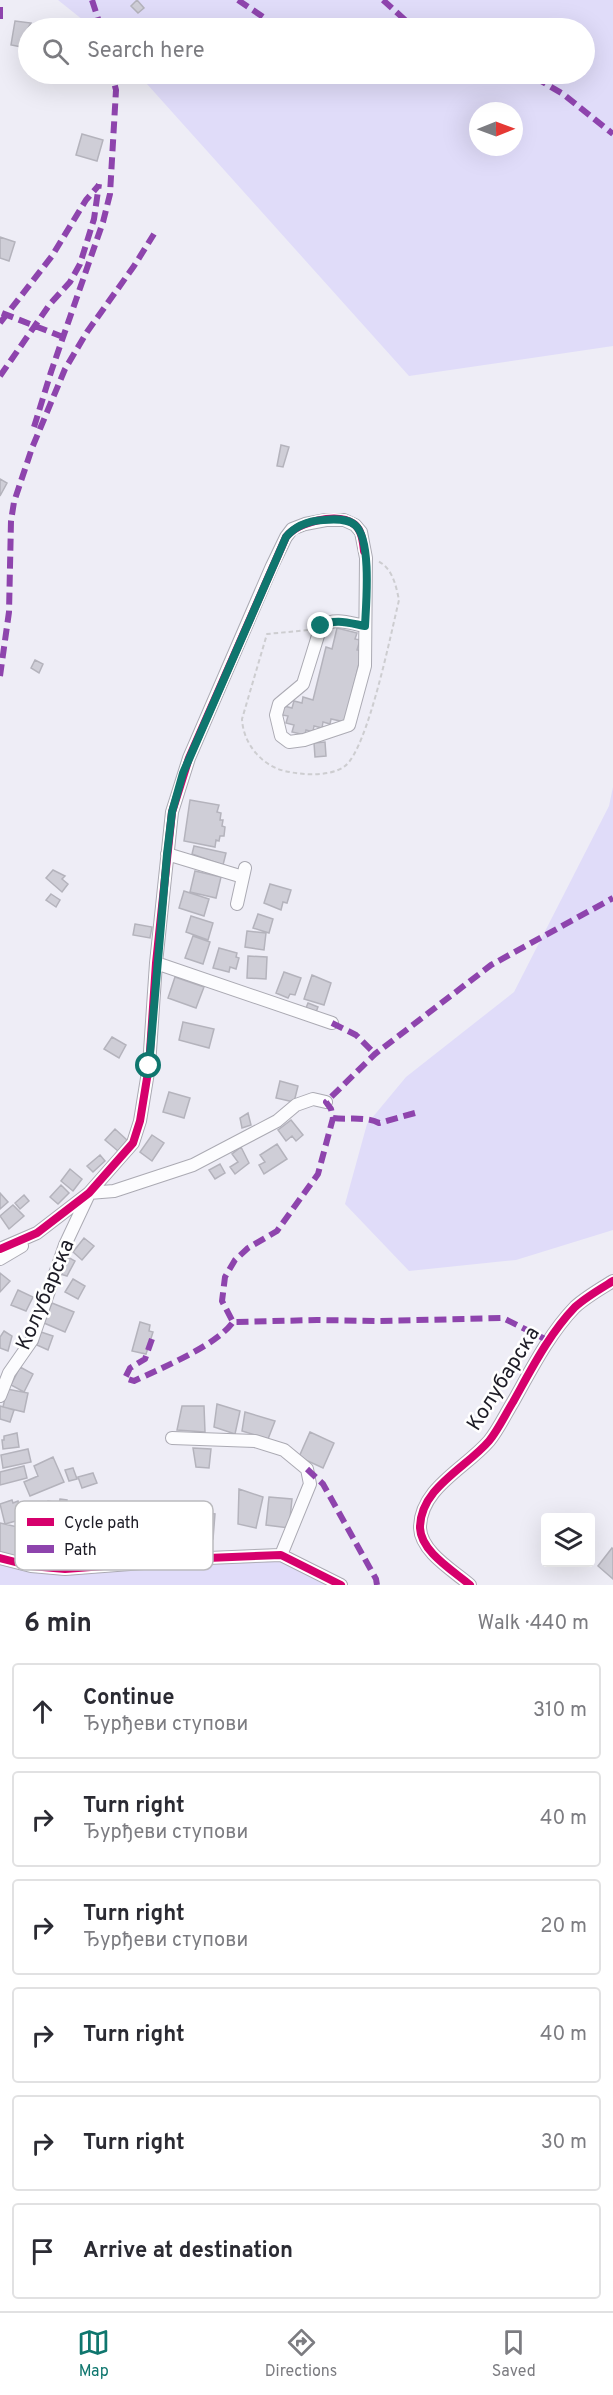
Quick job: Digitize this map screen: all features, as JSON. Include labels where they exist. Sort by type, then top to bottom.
[{"type":"street","points":[[0,1249],[37,1233],[89,1193],[133,1143],[140,1121],[149,1066],[156,963],[172,812],[183,773],[286,537],[292,529],[315,521],[344,520],[355,525],[361,532],[365,555],[365,626],[365,666],[349,725],[304,740],[289,742],[281,736],[277,726],[279,704],[303,684],[321,626],[329,621],[365,626]]},
{"type":"street","points":[[167,854],[244,872],[237,904]]},
{"type":"street","points":[[156,963],[332,1023]]},
{"type":"street","points":[[89,1193],[114,1191],[193,1165],[277,1121],[296,1105],[313,1099],[326,1102]]},
{"type":"street","name":"Колубарска","points":[[0,1396],[9,1373],[32,1340],[65,1245],[89,1193]]},
{"type":"street","name":"Колубарска","points":[[0,1259],[24,1245],[37,1233]]},
{"type":"street","name":"Колубарска","points":[[470,1585],[423,1542],[420,1528],[424,1509],[433,1492],[475,1456],[490,1439],[549,1341],[576,1306],[613,1281]]},
{"type":"street","points":[[172,1438],[255,1441],[284,1450],[307,1469],[309,1484],[281,1555]]},
{"type":"street","points":[[213,1558],[281,1555],[341,1585]]},
{"type":"street","points":[[0,1558],[15,1562]]},
{"type":"path","points":[[320,629],[267,634],[242,719],[243,734],[254,751],[266,763],[281,770],[309,775],[338,771],[347,765],[365,731],[399,600],[395,581],[384,564],[365,555]]},
{"type":"shaded area","points":[[58,0],[613,0],[613,346],[409,376],[147,84],[595,84],[595,18],[80,18]]},
{"type":"shaded area","points":[[613,787],[613,1230],[516,1260],[409,1271],[345,1204],[367,1124],[406,1077],[514,992],[609,806]]},
{"type":"shaded area","points":[[281,1555],[341,1585],[0,1585],[0,1561],[15,1563],[15,1570],[213,1570],[213,1558]]},
{"type":"building","points":[[137,0],[144,8],[138,13],[131,6]]},
{"type":"building","points":[[15,21],[18,21],[18,46],[11,45]]},
{"type":"building","points":[[82,134],[103,140],[97,161],[76,155]]},
{"type":"building","points":[[0,237],[15,242],[9,261],[0,258]]},
{"type":"building","points":[[281,445],[289,447],[283,467],[277,466]]},
{"type":"building","points":[[0,479],[7,483],[0,496]]},
{"type":"building","points":[[337,628],[357,633],[355,639],[360,640],[357,650],[362,651],[345,722],[331,719],[330,724],[323,722],[322,728],[314,726],[313,732],[306,730],[305,735],[292,732],[294,725],[286,723],[288,716],[282,715],[284,706],[292,708],[294,701],[302,703],[303,697],[313,700],[326,647],[332,649]]},
{"type":"building","points":[[35,660],[43,664],[39,673],[31,668]]},
{"type":"building","points":[[325,742],[326,756],[315,757],[314,743]]},
{"type":"building","points":[[190,800],[219,805],[217,812],[221,813],[220,820],[223,820],[222,826],[225,827],[224,836],[220,836],[219,841],[216,840],[215,847],[184,841]]},
{"type":"building","points":[[194,846],[226,853],[223,865],[192,854]]},
{"type":"building","points":[[53,870],[65,876],[62,879],[68,884],[62,892],[46,878]]},
{"type":"building","points":[[195,871],[221,877],[216,898],[190,892]]},
{"type":"building","points":[[270,884],[291,890],[287,903],[283,902],[281,910],[264,903]]},
{"type":"building","points":[[184,891],[209,899],[204,916],[179,908]]},
{"type":"building","points":[[51,894],[60,900],[56,907],[46,900]]},
{"type":"building","points":[[258,914],[273,919],[269,933],[253,928]]},
{"type":"building","points":[[191,916],[213,923],[208,940],[186,932]]},
{"type":"building","points":[[135,924],[152,927],[150,938],[133,935]]},
{"type":"building","points":[[247,931],[266,933],[264,950],[245,947]]},
{"type":"building","points":[[193,936],[210,942],[203,964],[185,958]]},
{"type":"building","points":[[219,948],[237,953],[236,957],[239,958],[236,969],[230,967],[229,972],[213,968]]},
{"type":"building","points":[[248,956],[267,957],[266,979],[247,978]]},
{"type":"building","points":[[284,972],[301,978],[295,995],[290,994],[288,998],[276,993]]},
{"type":"building","points":[[312,975],[331,983],[324,1005],[304,999]]},
{"type":"building","points":[[175,977],[204,987],[196,1008],[168,998]]},
{"type":"building","points":[[308,1003],[318,1007],[316,1012],[306,1008]]},
{"type":"building","points":[[183,1022],[214,1029],[209,1048],[179,1040]]},
{"type":"building","points":[[112,1037],[126,1045],[119,1058],[104,1049]]},
{"type":"building","points":[[280,1081],[298,1086],[294,1102],[276,1098]]},
{"type":"building","points":[[169,1092],[190,1098],[184,1118],[163,1112]]},
{"type":"building","points":[[248,1113],[251,1125],[242,1128],[240,1118]]},
{"type":"building","points":[[291,1120],[303,1135],[296,1141],[292,1136],[286,1141],[278,1130]]},
{"type":"building","points":[[115,1129],[127,1140],[118,1151],[105,1140]]},
{"type":"building","points":[[152,1135],[164,1143],[152,1161],[140,1152]]},
{"type":"building","points":[[277,1144],[287,1159],[264,1174],[259,1165],[265,1162],[260,1155]]},
{"type":"building","points":[[241,1147],[249,1163],[235,1174],[230,1167],[238,1162],[232,1154]]},
{"type":"building","points":[[100,1155],[105,1161],[93,1172],[87,1166]]},
{"type":"building","points":[[220,1164],[225,1173],[215,1179],[209,1170]]},
{"type":"building","points":[[70,1169],[82,1179],[73,1191],[61,1181]]},
{"type":"building","points":[[61,1185],[69,1193],[58,1204],[50,1197]]},
{"type":"building","points":[[0,1193],[8,1202],[0,1209]]},
{"type":"building","points":[[24,1195],[29,1201],[20,1209],[15,1203]]},
{"type":"building","points":[[13,1205],[24,1216],[9,1229],[0,1216]]},
{"type":"building","points":[[84,1238],[94,1246],[82,1260],[73,1252]]},
{"type":"building","points":[[64,1255],[75,1261],[67,1276],[60,1274]]},
{"type":"building","points":[[0,1273],[10,1281],[0,1292]]},
{"type":"building","points":[[73,1279],[85,1286],[78,1299],[65,1292]]},
{"type":"building","points":[[18,1290],[33,1297],[26,1311],[11,1305]]},
{"type":"building","points":[[52,1303],[74,1312],[65,1332],[44,1323]]},
{"type":"building","points":[[140,1322],[150,1325],[149,1331],[153,1332],[146,1354],[132,1351]]},
{"type":"building","points":[[4,1331],[12,1336],[8,1351],[0,1348],[0,1337]]},
{"type":"building","points":[[41,1332],[53,1336],[48,1350],[37,1345]]},
{"type":"building","points":[[20,1367],[33,1374],[24,1392],[11,1385]]},
{"type":"building","points":[[7,1389],[28,1393],[24,1412],[3,1407]]},
{"type":"building","points":[[217,1404],[240,1411],[235,1434],[214,1427]]},
{"type":"building","points":[[0,1406],[14,1410],[10,1422],[0,1419]]},
{"type":"building","points":[[182,1406],[204,1406],[205,1432],[177,1430]]},
{"type":"building","points":[[245,1412],[275,1421],[268,1439],[242,1431]]},
{"type":"building","points":[[310,1432],[334,1443],[323,1468],[299,1457]]},
{"type":"building","points":[[17,1433],[19,1447],[3,1449],[4,1436]]},
{"type":"building","points":[[193,1448],[211,1449],[209,1468],[196,1467]]},
{"type":"building","points":[[28,1449],[31,1462],[3,1468],[1,1455]]},
{"type":"building","points":[[53,1457],[64,1482],[30,1496],[24,1482],[38,1476],[34,1466]]},
{"type":"building","points":[[24,1466],[27,1478],[0,1485],[0,1472]]},
{"type":"building","points":[[73,1468],[77,1479],[69,1481],[65,1470]]},
{"type":"building","points":[[93,1473],[97,1483],[82,1488],[78,1477]]},
{"type":"building","points":[[239,1489],[263,1497],[256,1528],[238,1524]]},
{"type":"building","points":[[269,1497],[292,1499],[289,1528],[266,1525]]},
{"type":"building","points":[[12,1500],[13,1503],[15,1502],[15,1521],[5,1524],[0,1504]]},
{"type":"building","points":[[213,1514],[215,1514],[213,1539]]},
{"type":"building","points":[[0,1523],[15,1526],[15,1557],[0,1552]]},
{"type":"building","points":[[613,1549],[613,1579],[598,1566]]},
{"type":"marked path","points":[[92,0],[98,18]]},
{"type":"marked path","points":[[238,0],[265,18]]},
{"type":"marked path","points":[[383,0],[403,18]]},
{"type":"marked path","points":[[0,7],[0,24]]},
{"type":"marked path","points":[[34,427],[103,222],[110,194],[114,84]]},
{"type":"marked path","points":[[546,84],[563,94],[613,134]]},
{"type":"marked path","points":[[0,376],[50,304],[70,282],[80,264],[94,219],[99,184]]},
{"type":"marked path","points":[[0,323],[52,256],[86,200],[99,185]]},
{"type":"marked path","points":[[0,676],[9,612],[11,521],[14,502],[32,448],[65,369],[87,332],[154,234]]},
{"type":"marked path","points":[[2,313],[63,337]]},
{"type":"marked path","points":[[549,1341],[503,1318],[233,1322],[222,1301],[225,1277],[235,1260],[248,1248],[277,1231],[318,1174],[333,1118],[326,1102],[375,1054],[491,965],[613,898]]},
{"type":"marked path","points":[[332,1023],[356,1035],[375,1054]]},
{"type":"marked path","points":[[333,1118],[363,1119],[379,1123],[415,1113]]},
{"type":"marked path","points":[[152,1339],[145,1359],[130,1368],[125,1378],[134,1381],[187,1356],[214,1340],[233,1322]]},
{"type":"marked path","points":[[307,1469],[323,1484],[376,1579],[377,1585]]},
{"type":"cycle path","points":[[0,1249],[37,1233],[89,1193],[133,1143],[140,1121],[149,1066],[156,963],[172,812],[189,758],[286,537],[299,527],[318,520],[347,520],[359,529],[364,551]]},
{"type":"cycle path","points":[[470,1585],[439,1560],[426,1545],[420,1528],[422,1514],[428,1501],[446,1480],[489,1441],[541,1353],[575,1307],[613,1281]]},
{"type":"cycle path","points":[[213,1558],[281,1555],[341,1585]]},
{"type":"cycle path","points":[[0,1558],[15,1562]]},
{"type":"route","points":[[149,1066],[167,854],[172,812],[183,773],[286,537],[292,529],[315,521],[344,520],[355,525],[361,532],[366,558],[365,626],[339,621],[329,621],[321,626]]}]
